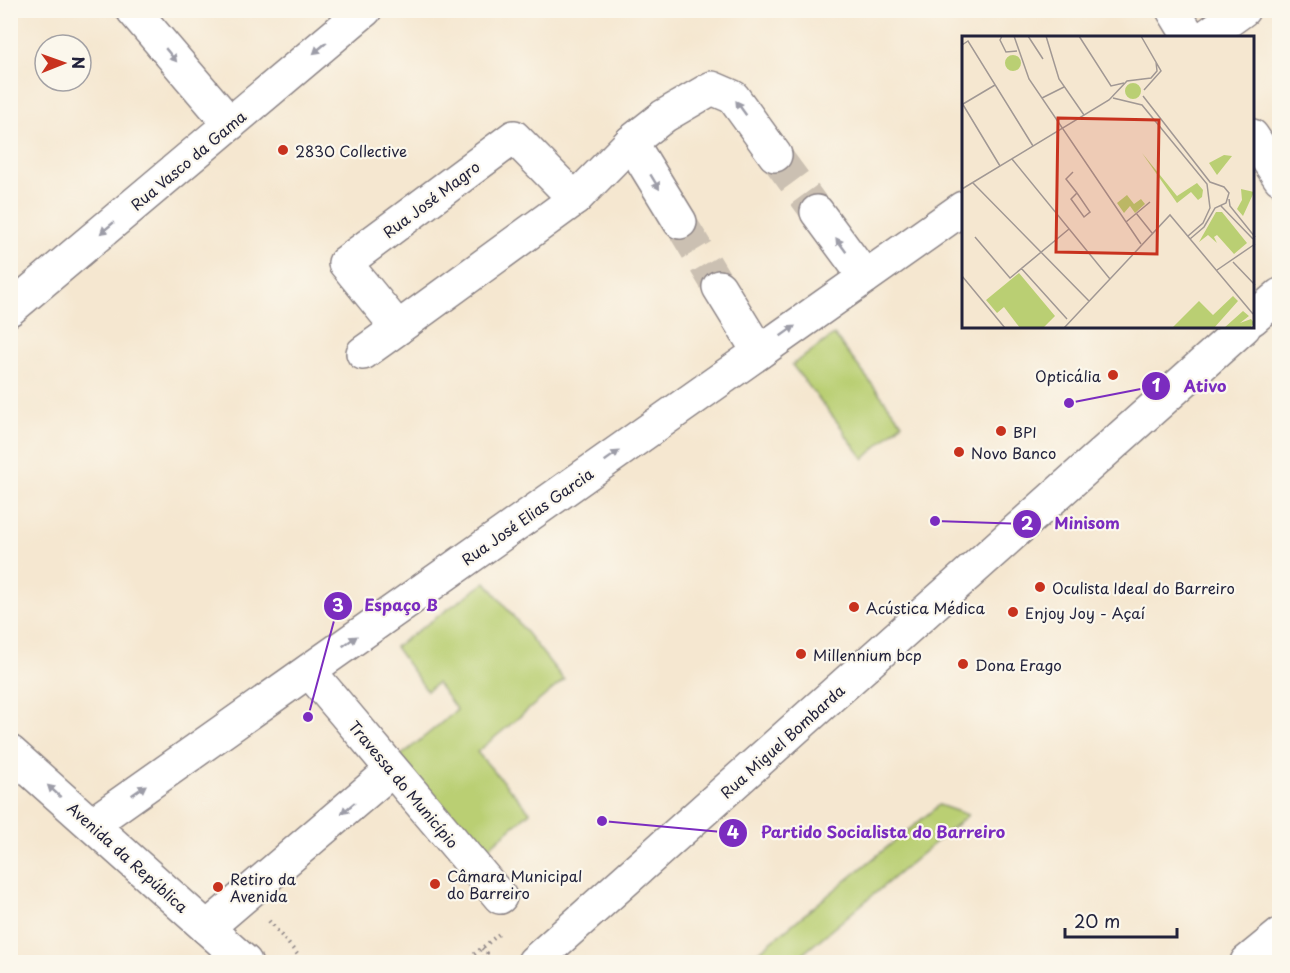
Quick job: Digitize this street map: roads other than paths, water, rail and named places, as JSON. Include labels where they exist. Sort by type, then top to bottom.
[{"type":"street","points":[[133,10],[230,124]]},
{"type":"street","name":"Rua Vasco da Gama","points":[[10,309],[365,10]]},
{"type":"street","points":[[1173,10],[1189,36]]},
{"type":"street","points":[[1207,36],[1244,10]]},
{"type":"street","points":[[363,353],[575,198],[631,142],[664,116],[712,88],[733,97],[775,155]]},
{"type":"street","name":"Rua José Magro","points":[[398,328],[345,263],[514,137],[575,198]]},
{"type":"street","points":[[1254,139],[1280,178]]},
{"type":"street","points":[[631,142],[680,222]]},
{"type":"street","name":"Rua José Elias Garcia","points":[[92,824],[962,209]]},
{"type":"street","points":[[818,212],[865,277]]},
{"type":"street","points":[[719,287],[759,352]]},
{"type":"street","points":[[1254,317],[1280,295]]},
{"type":"street","name":"Rua Miguel Bombarda","points":[[534,963],[1243,328]]},
{"type":"street","name":"Travessa do Município","points":[[309,670],[500,897]]},
{"type":"street","name":"Avenida da República","points":[[10,752],[245,963]]},
{"type":"street","points":[[207,928],[392,770]]},
{"type":"street","points":[[1247,963],[1280,935]]},
{"type":"tunnel","points":[[775,155],[817,212]]},
{"type":"tunnel","points":[[680,222],[719,287]]},
{"type":"place","name":"2830 Collective","points":[[283,150]]},
{"type":"place","name":"Opticália","points":[[1113,375]]},
{"type":"place","name":"Ativo","points":[[1069,403]]},
{"type":"place","name":"BPI","points":[[1001,431]]},
{"type":"place","name":"Novo Banco","points":[[959,452]]},
{"type":"place","name":"Minisom","points":[[935,521]]},
{"type":"place","name":"Oculista Ideal do Barreiro","points":[[1040,587]]},
{"type":"place","name":"Acústica Médica","points":[[854,607]]},
{"type":"place","name":"Enjoy Joy - Açaí","points":[[1013,612]]},
{"type":"place","name":"Millennium bcp","points":[[801,654]]},
{"type":"place","name":"Dona Erago","points":[[963,664]]},
{"type":"place","name":"Espaço B","points":[[308,717]]},
{"type":"place","name":"Partido Socialista do Barreiro","points":[[602,821]]},
{"type":"place","name":"Câmara Municipal do Barreiro","points":[[435,884]]},
{"type":"place","name":"Retiro da Avenida","points":[[218,887]]}]
